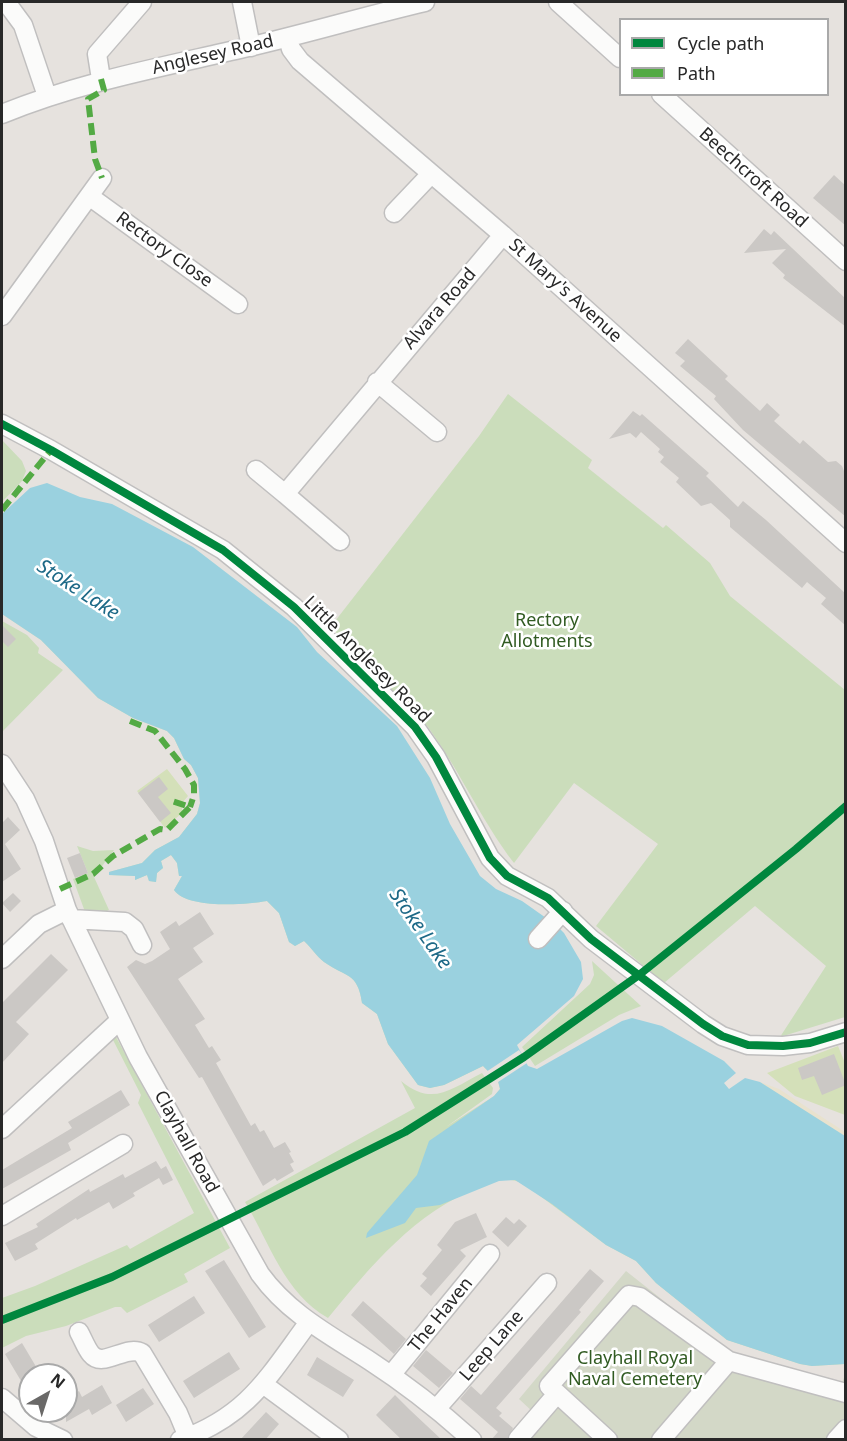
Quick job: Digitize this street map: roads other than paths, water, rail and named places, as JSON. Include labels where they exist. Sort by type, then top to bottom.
[{"type":"street","points":[[6,2],[23,26],[47,96]]},
{"type":"street","points":[[101,80],[97,54],[142,2]]},
{"type":"street","points":[[242,2],[250,47]]},
{"type":"street","name":"Anglesey Road","points":[[2,114],[47,96],[101,80],[288,38],[362,9],[425,2]]},
{"type":"street","points":[[558,2],[619,56]]},
{"type":"street","name":"St Mary's Avenue","points":[[288,38],[294,54],[300,61],[503,235],[846,543]]},
{"type":"street","name":"Beechcroft Road","points":[[663,96],[846,261]]},
{"type":"street","points":[[394,213],[430,174]]},
{"type":"street","points":[[2,316],[102,178]]},
{"type":"street","name":"Rectory Close","points":[[90,196],[238,304]]},
{"type":"street","name":"Alvara Road","points":[[285,494],[503,235]]},
{"type":"street","points":[[377,382],[436,432]]},
{"type":"street","name":"Little Anglesey Road","points":[[2,424],[203,538],[238,561],[294,607],[415,727],[436,757],[496,866],[507,876],[542,894],[591,939],[703,1024],[741,1043],[772,1046],[810,1043],[846,1032]]},
{"type":"street","points":[[256,470],[340,541]]},
{"type":"street","name":"Clayhall Road","points":[[2,764],[25,799],[44,841],[69,915],[120,1020],[260,1274],[280,1299],[309,1322],[392,1376],[436,1408],[472,1440]]},
{"type":"street","points":[[538,939],[563,911]]},
{"type":"street","points":[[2,959],[39,924],[69,915],[125,922],[134,929],[142,945]]},
{"type":"street","points":[[2,1129],[120,1020]]},
{"type":"street","points":[[2,1216],[123,1144]]},
{"type":"street","name":"The Haven","points":[[392,1376],[490,1254]]},
{"type":"street","name":"Leep Lane","points":[[436,1408],[547,1283]]},
{"type":"street","points":[[608,1440],[549,1388],[550,1383],[629,1295],[640,1297],[729,1361],[846,1394]]},
{"type":"street","points":[[79,1332],[90,1353],[96,1358],[106,1358],[134,1350],[142,1353],[178,1413],[184,1438],[235,1413],[263,1384],[309,1322]]},
{"type":"street","points":[[668,1437],[729,1361]]},
{"type":"street","points":[[263,1384],[314,1433],[339,1440]]},
{"type":"street","points":[[518,1439],[556,1395]]},
{"type":"street","points":[[2,1398],[36,1426],[63,1440]]},
{"type":"street","points":[[836,1440],[846,1429]]},
{"type":"water","name":"Stoke Lake","points":[[47,483],[80,497],[112,504],[193,547],[297,627],[317,652],[397,726],[430,778],[450,824],[480,876],[496,889],[522,901],[556,925],[564,933],[581,962],[583,979],[574,996],[517,1045],[528,1066],[537,1069],[622,1021],[632,1018],[662,1026],[724,1061],[736,1073],[724,1083],[729,1089],[745,1078],[760,1082],[845,1136],[845,1364],[812,1366],[800,1364],[727,1340],[656,1283],[636,1261],[606,1245],[552,1204],[515,1180],[499,1181],[440,1205],[416,1208],[405,1223],[366,1238],[367,1233],[417,1175],[429,1141],[494,1096],[500,1089],[498,1081],[483,1066],[444,1085],[430,1088],[418,1085],[388,1044],[377,1014],[362,1003],[354,980],[324,962],[304,941],[295,946],[289,942],[279,913],[267,901],[218,904],[204,903],[181,896],[174,890],[182,876],[179,876],[177,863],[171,855],[161,861],[163,868],[157,873],[156,882],[149,881],[147,875],[135,880],[135,876],[109,875],[109,872],[142,863],[155,850],[179,837],[197,814],[200,803],[198,778],[191,765],[184,759],[174,738],[167,731],[133,718],[98,698],[41,640],[2,614],[2,514],[30,488]]},
{"type":"park label","name":"Rectory Allotments","points":[[547,631]]},
{"type":"park label","name":"Clayhall Royal Naval Cemetery","points":[[635,1369]]}]
